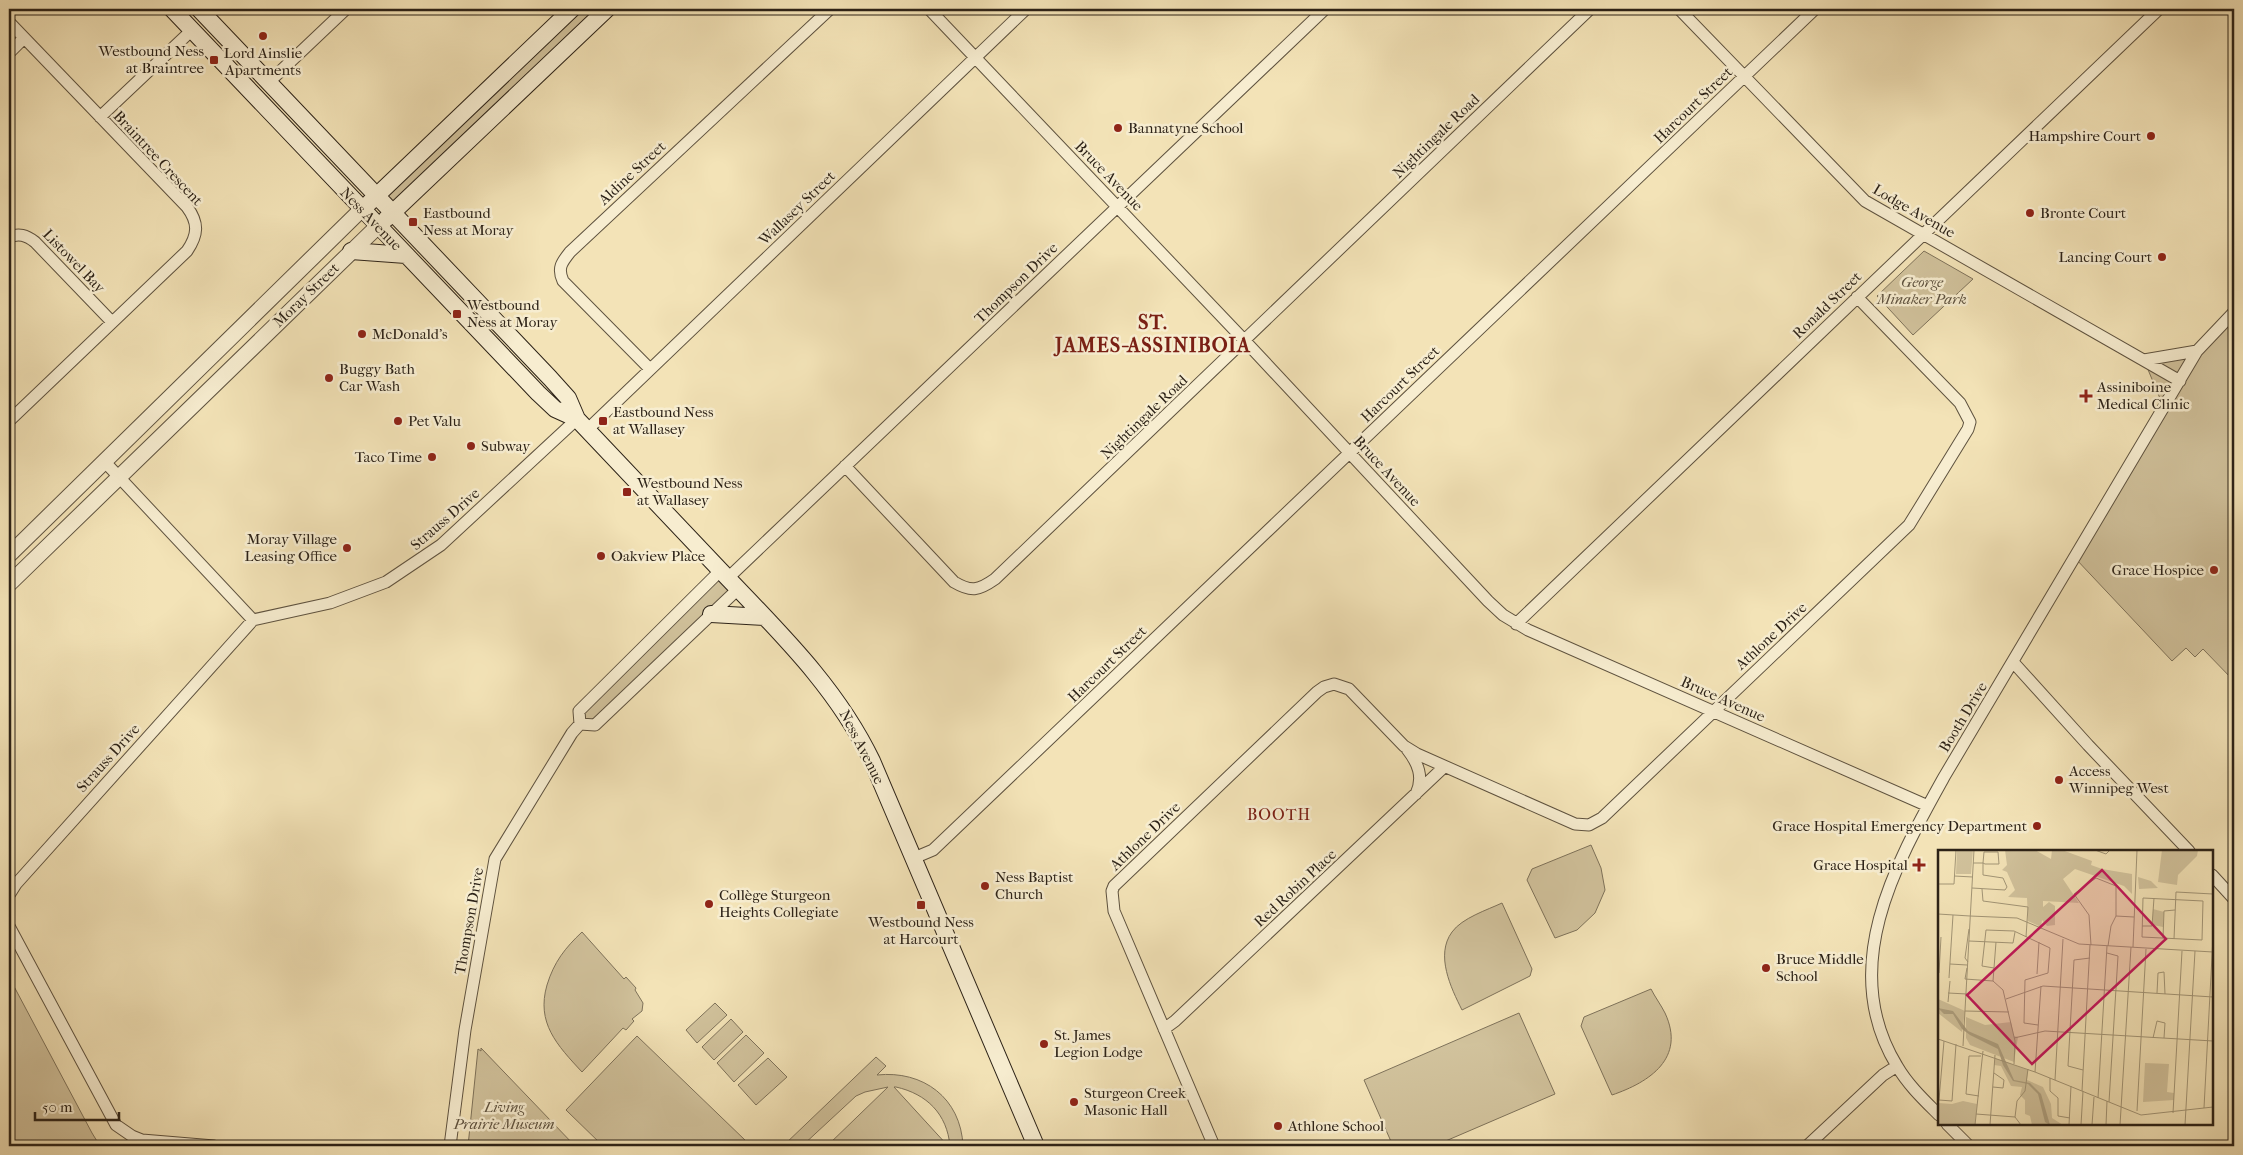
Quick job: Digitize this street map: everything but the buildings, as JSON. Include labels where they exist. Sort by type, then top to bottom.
[{"type":"main road","name":"Ness Avenue","points":[[172,9],[378,226],[555,408],[582,424]]},
{"type":"main road","name":"Ness Avenue","points":[[199,9],[562,391],[568,398],[582,424],[766,617],[825,684],[842,708],[872,760],[1036,1146]]},
{"type":"main road","name":"Moray Street","points":[[362,209],[572,9]]},
{"type":"main road","name":"Moray Street","points":[[378,226],[607,9]]},
{"type":"main road","points":[[351,251],[406,255]]},
{"type":"main road","points":[[711,614],[766,617]]},
{"type":"street","points":[[269,82],[346,9]]},
{"type":"street","name":"Aldine Street","points":[[650,369],[563,281],[560,274],[562,262],[570,252],[830,9]]},
{"type":"street","name":"Bruce Avenue","points":[[929,9],[1245,341],[1488,601],[1516,624],[1928,806]]},
{"type":"street","name":"Wallasey Street","points":[[582,424],[650,369],[1026,9]]},
{"type":"street","name":"Thompson Drive","points":[[450,1146],[465,1030],[495,860],[580,724],[580,711],[729,579],[1325,9]]},
{"type":"street","name":"Nightingale Road","points":[[845,466],[954,582],[967,590],[983,588],[995,579],[1245,341],[1590,9]]},
{"type":"street","name":"Lodge Avenue","points":[[1679,9],[1865,201],[2180,380]]},
{"type":"street","name":"Harcourt Street","points":[[914,858],[933,850],[1815,9]]},
{"type":"street","name":"Ronald Street","points":[[1516,624],[2159,9]]},
{"type":"street","name":"Braintree Crescent","points":[[9,22],[187,207],[195,219],[196,225],[195,238],[187,251],[9,421]]},
{"type":"street","points":[[100,118],[192,30]]},
{"type":"street","points":[[9,53],[24,38]]},
{"type":"street","name":"Moray Street","points":[[9,555],[362,209]]},
{"type":"street","name":"Moray Street","points":[[9,584],[378,226]]},
{"type":"street","name":"Listowel Bay","points":[[9,238],[18,234],[26,235],[35,242],[112,322]]},
{"type":"street","name":"Athlone Drive","points":[[1404,746],[1444,767],[1575,824],[1589,825],[1602,818],[1909,525],[1968,429],[1970,422],[1960,403],[1858,297]]},
{"type":"street","name":"Booth Drive","points":[[1938,1114],[1915,1090],[1896,1066],[1882,1034],[1873,1003],[1872,947],[1882,906],[1892,879],[1928,806],[2180,380],[2198,351],[2234,312]]},
{"type":"street","points":[[2144,360],[2198,351]]},
{"type":"street","name":"Strauss Drive","points":[[9,895],[16,884],[253,620],[330,602],[386,582],[441,546],[582,424]]},
{"type":"street","points":[[104,461],[253,620]]},
{"type":"street","name":"Thompson Drive","points":[[580,724],[595,725],[711,614],[729,579]]},
{"type":"street","points":[[2013,662],[2088,746],[2188,850]]},
{"type":"street","name":"Athlone Drive","points":[[1214,1146],[1114,911],[1112,891],[1114,886],[1324,687],[1334,684],[1349,689],[1404,746],[1418,765],[1420,782],[1415,795]]},
{"type":"street","name":"Red Robin Place","points":[[1164,1028],[1176,1021],[1444,767]]},
{"type":"street","points":[[2213,876],[2234,899]]},
{"type":"street","points":[[9,926],[116,1125],[132,1136],[142,1140],[214,1146]]},
{"type":"street","points":[[1807,1146],[1883,1074],[1896,1066]]},
{"type":"street","points":[[1948,1125],[1969,1146]]},
{"type":"green space","points":[[572,9],[607,9],[393,213],[377,195]]},
{"type":"green space","name":"George Minaker Park","points":[[1924,251],[1973,279],[1913,335],[1877,296]]},
{"type":"green space","points":[[2234,312],[2234,681],[2203,649],[2195,657],[2186,648],[2172,661],[2075,558],[2164,408],[2144,360],[2197,351]]},
{"type":"green space","points":[[720,571],[738,589],[595,725],[580,724],[579,711]]},
{"type":"green space","points":[[1591,845],[1601,868],[1605,890],[1595,913],[1577,930],[1555,938],[1527,880],[1532,869]]},
{"type":"green space","points":[[1502,903],[1532,969],[1530,976],[1462,1010],[1446,971],[1445,951],[1447,941],[1456,927],[1475,915]]},
{"type":"green space","points":[[582,932],[624,979],[626,977],[636,988],[635,990],[643,1003],[642,1011],[632,1019],[634,1021],[626,1030],[623,1028],[582,1072],[564,1052],[551,1033],[544,1011],[544,999],[553,969],[565,950]]},
{"type":"green space","points":[[9,977],[92,1133],[100,1146],[9,1146]]},
{"type":"green space","points":[[1651,989],[1665,1013],[1670,1029],[1671,1043],[1667,1055],[1661,1066],[1651,1075],[1626,1090],[1612,1095],[1581,1026],[1584,1017]]},
{"type":"green space","points":[[715,1003],[727,1015],[697,1043],[686,1030]]},
{"type":"green space","points":[[1519,1013],[1555,1094],[1434,1146],[1393,1146],[1364,1080]]},
{"type":"green space","points":[[731,1019],[743,1032],[714,1060],[702,1047]]},
{"type":"green space","points":[[746,1035],[764,1053],[734,1082],[717,1063]]},
{"type":"green space","points":[[637,1036],[746,1141],[742,1146],[603,1146],[566,1110]]},
{"type":"green space","name":"Living Prairie Museum","points":[[481,1048],[575,1146],[468,1146],[478,1049],[481,1051]]},
{"type":"green space","points":[[876,1057],[886,1066],[877,1075],[910,1077],[924,1083],[947,1101],[961,1129],[963,1146],[950,1146],[945,1124],[934,1107],[926,1100],[907,1090],[894,1087],[948,1146],[827,1146],[888,1087],[856,1096],[802,1146],[783,1146]]},
{"type":"green space","points":[[768,1058],[787,1077],[756,1105],[738,1085]]},
{"type":"place","name":"Lord Ainslie Apartments","points":[[263,36]]},
{"type":"place","name":"Westbound Ness at Braintree","points":[[214,60]]},
{"type":"place","name":"Bannatyne School","points":[[1118,128]]},
{"type":"place","name":"Hampshire Court","points":[[2151,136]]},
{"type":"place","name":"Bronte Court","points":[[2030,213]]},
{"type":"place","name":"Eastbound Ness at Moray","points":[[413,222]]},
{"type":"place","name":"Lancing Court","points":[[2162,257]]},
{"type":"place","name":"Westbound Ness at Moray","points":[[457,314]]},
{"type":"place","name":"McDonald's","points":[[362,334]]},
{"type":"place","name":"Buggy Bath Car Wash","points":[[329,378]]},
{"type":"place","name":"Assiniboine Medical Clinic","points":[[2086,396]]},
{"type":"place","name":"Pet Valu","points":[[398,421]]},
{"type":"place","name":"Eastbound Ness at Wallasey","points":[[603,421]]},
{"type":"place","name":"Subway","points":[[471,446]]},
{"type":"place","name":"Taco Time","points":[[432,457]]},
{"type":"place","name":"Westbound Ness at Wallasey","points":[[627,492]]},
{"type":"place","name":"Moray Village Leasing Office","points":[[347,548]]},
{"type":"place","name":"Oakview Place","points":[[601,556]]},
{"type":"place","name":"Grace Hospice","points":[[2214,570]]},
{"type":"place","name":"Access Winnipeg West","points":[[2059,780]]},
{"type":"place","name":"Grace Hospital Emergency Department","points":[[2037,826]]},
{"type":"place","name":"Grace Hospital","points":[[1919,865]]},
{"type":"place","name":"Ness Baptist Church","points":[[985,886]]},
{"type":"place","name":"Collège Sturgeon Heights Collegiate","points":[[709,904]]},
{"type":"place","name":"Westbound Ness at Harcourt","points":[[921,905]]},
{"type":"place","name":"Bruce Middle School","points":[[1766,968]]},
{"type":"place","name":"St. James Legion Lodge","points":[[1044,1044]]},
{"type":"place","name":"Sturgeon Creek Masonic Hall","points":[[1074,1102]]},
{"type":"place","name":"Athlone School","points":[[1278,1126]]},
{"type":"district","name":"ST. JAMES-ASSINIBOIA","points":[[1153,334]]},
{"type":"district","name":"BOOTH","points":[[1279,814]]}]
